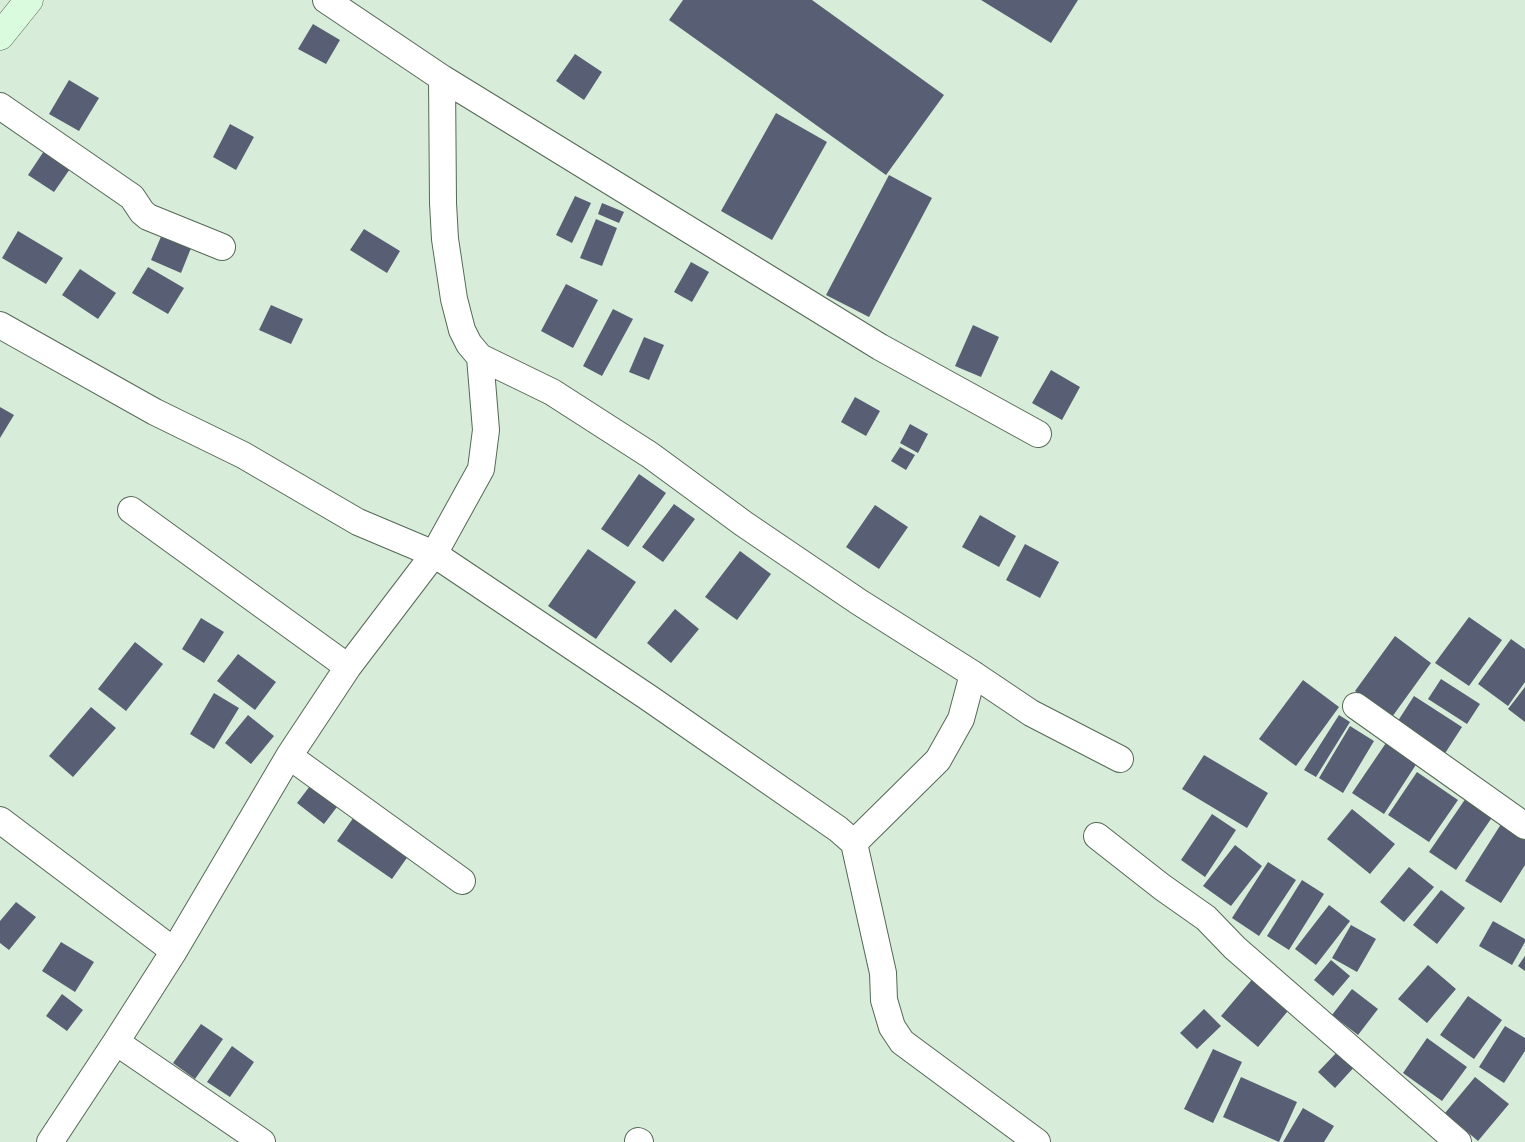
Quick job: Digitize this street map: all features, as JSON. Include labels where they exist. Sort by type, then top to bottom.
[{"type":"main road","points":[[0,36],[29,0]]},
{"type":"street","points":[[326,0],[442,78],[880,347],[1038,434]]},
{"type":"street","points":[[442,78],[445,239],[454,299],[462,330],[469,344],[480,357],[552,392],[642,450],[744,524],[859,602],[1031,713],[1120,759]]},
{"type":"street","points":[[0,106],[132,197],[142,212],[148,217],[222,247]]},
{"type":"street","points":[[0,325],[155,412],[244,455],[358,522],[434,554],[657,703],[838,829],[854,843],[883,973],[884,1000],[892,1027],[902,1042],[1037,1142]]},
{"type":"street","points":[[50,1142],[174,951],[289,756],[348,667],[434,554],[481,469],[486,430],[480,357]]},
{"type":"street","points":[[131,510],[348,667]]},
{"type":"street","points":[[854,843],[938,760],[962,719],[973,674]]},
{"type":"street","points":[[1356,706],[1525,826]]},
{"type":"street","points":[[289,756],[462,881]]},
{"type":"street","points":[[0,820],[174,951]]},
{"type":"street","points":[[1097,836],[1162,887],[1206,918],[1235,948],[1458,1142]]},
{"type":"street","points":[[116,1042],[262,1142]]},
{"type":"building","points":[[683,0],[812,0],[944,95],[886,175],[669,20]]},
{"type":"building","points":[[981,0],[1078,0],[1051,43]]},
{"type":"building","points":[[313,24],[340,40],[326,64],[298,49]]},
{"type":"building","points":[[575,54],[602,72],[584,100],[556,81]]},
{"type":"building","points":[[69,80],[99,98],[79,131],[49,114]]},
{"type":"building","points":[[776,113],[827,142],[772,240],[721,211]]},
{"type":"building","points":[[230,124],[254,137],[236,170],[213,157]]},
{"type":"building","points":[[46,148],[72,166],[54,192],[28,175]]},
{"type":"building","points":[[889,175],[932,198],[869,317],[826,295]]},
{"type":"building","points":[[575,196],[591,203],[572,243],[556,235]]},
{"type":"building","points":[[602,203],[624,212],[619,223],[598,214]]},
{"type":"building","points":[[596,219],[617,228],[602,266],[580,258]]},
{"type":"building","points":[[166,225],[195,238],[181,273],[151,260]]},
{"type":"building","points":[[364,229],[400,251],[387,273],[350,250]]},
{"type":"building","points":[[18,231],[63,258],[46,284],[2,258]]},
{"type":"building","points":[[691,262],[709,272],[692,302],[674,292]]},
{"type":"building","points":[[148,267],[184,288],[168,314],[132,293]]},
{"type":"building","points":[[80,269],[116,293],[98,319],[62,295]]},
{"type":"building","points":[[566,284],[598,300],[573,348],[541,331]]},
{"type":"building","points":[[271,305],[303,319],[291,344],[259,330]]},
{"type":"building","points":[[613,309],[633,319],[602,376],[583,366]]},
{"type":"building","points":[[973,325],[999,337],[981,377],[955,366]]},
{"type":"building","points":[[644,337],[664,345],[649,380],[629,372]]},
{"type":"building","points":[[1051,370],[1080,387],[1062,420],[1032,403]]},
{"type":"building","points":[[855,397],[880,411],[866,436],[841,422]]},
{"type":"building","points":[[0,407],[14,415],[0,438]]},
{"type":"building","points":[[910,424],[928,434],[918,453],[900,443]]},
{"type":"building","points":[[900,447],[915,455],[906,470],[891,461]]},
{"type":"building","points":[[639,474],[666,493],[628,547],[601,529]]},
{"type":"building","points":[[674,504],[695,519],[663,562],[642,547]]},
{"type":"building","points":[[875,505],[908,527],[879,569],[846,547]]},
{"type":"building","points":[[980,515],[1016,536],[999,567],[962,547]]},
{"type":"building","points":[[1025,544],[1059,562],[1040,598],[1006,580]]},
{"type":"building","points":[[588,549],[636,582],[596,639],[548,606]]},
{"type":"building","points":[[740,551],[771,574],[737,620],[705,597]]},
{"type":"building","points":[[675,609],[699,629],[671,663],[647,643]]},
{"type":"building","points":[[1469,617],[1502,640],[1469,686],[1435,663]]},
{"type":"building","points":[[201,618],[224,632],[204,663],[182,649]]},
{"type":"building","points":[[1395,636],[1431,663],[1392,717],[1355,691]]},
{"type":"building","points":[[1511,639],[1525,649],[1525,682],[1508,706],[1478,684]]},
{"type":"building","points":[[135,642],[163,664],[126,711],[98,689]]},
{"type":"building","points":[[238,654],[276,682],[255,710],[217,681]]},
{"type":"building","points":[[1441,679],[1480,704],[1467,724],[1428,699]]},
{"type":"building","points":[[1303,680],[1339,707],[1296,766],[1259,739]]},
{"type":"building","points":[[1525,687],[1525,722],[1508,709]]},
{"type":"building","points":[[214,693],[239,708],[214,749],[190,734]]},
{"type":"building","points":[[1414,696],[1462,727],[1442,758],[1394,727]]},
{"type":"building","points":[[91,707],[116,728],[73,777],[49,756]]},
{"type":"building","points":[[248,715],[274,736],[251,764],[225,743]]},
{"type":"building","points":[[1339,715],[1350,722],[1316,777],[1304,770]]},
{"type":"building","points":[[1350,726],[1374,741],[1343,793],[1319,778]]},
{"type":"building","points":[[1388,740],[1419,760],[1384,814],[1352,793]]},
{"type":"building","points":[[1204,755],[1268,793],[1247,828],[1182,789]]},
{"type":"building","points":[[1417,772],[1458,800],[1429,842],[1388,815]]},
{"type":"building","points":[[313,782],[340,803],[324,824],[297,803]]},
{"type":"building","points":[[1466,798],[1493,816],[1456,870],[1429,852]]},
{"type":"building","points":[[1352,809],[1395,844],[1370,874],[1327,839]]},
{"type":"building","points":[[356,814],[411,852],[392,879],[337,841]]},
{"type":"building","points":[[1212,814],[1236,830],[1205,877],[1181,860]]},
{"type":"building","points":[[1503,821],[1525,834],[1525,865],[1501,903],[1465,881]]},
{"type":"building","points":[[1235,845],[1262,866],[1231,906],[1203,886]]},
{"type":"building","points":[[1268,862],[1296,880],[1259,936],[1232,918]]},
{"type":"building","points":[[1409,867],[1434,887],[1404,922],[1380,902]]},
{"type":"building","points":[[1302,880],[1324,894],[1289,950],[1267,936]]},
{"type":"building","points":[[1441,890],[1465,908],[1437,944],[1413,925]]},
{"type":"building","points":[[16,902],[36,917],[9,950],[0,943],[0,921]]},
{"type":"building","points":[[1329,905],[1350,921],[1316,965],[1295,949]]},
{"type":"building","points":[[1493,921],[1525,939],[1512,965],[1479,946]]},
{"type":"building","points":[[1351,925],[1376,939],[1357,972],[1332,958]]},
{"type":"building","points":[[61,942],[94,962],[75,992],[42,971]]},
{"type":"building","points":[[1525,956],[1525,971],[1518,966]]},
{"type":"building","points":[[1331,960],[1350,976],[1333,996],[1314,980]]},
{"type":"building","points":[[1428,965],[1456,989],[1427,1023],[1398,999]]},
{"type":"building","points":[[1255,976],[1292,1006],[1258,1047],[1221,1016]]},
{"type":"building","points":[[1352,989],[1378,1009],[1358,1035],[1332,1015]]},
{"type":"building","points":[[62,994],[83,1010],[67,1031],[46,1016]]},
{"type":"building","points":[[1468,996],[1502,1020],[1474,1059],[1440,1035]]},
{"type":"building","points":[[1204,1009],[1221,1026],[1197,1049],[1180,1033]]},
{"type":"building","points":[[201,1024],[223,1039],[195,1079],[173,1063]]},
{"type":"building","points":[[1505,1026],[1525,1038],[1525,1051],[1504,1083],[1479,1067]]},
{"type":"building","points":[[1427,1038],[1467,1067],[1442,1101],[1403,1073]]},
{"type":"building","points":[[232,1046],[254,1062],[230,1097],[207,1082]]},
{"type":"building","points":[[1213,1049],[1242,1062],[1213,1123],[1184,1109]]},
{"type":"building","points":[[1340,1049],[1357,1064],[1335,1088],[1318,1072]]},
{"type":"building","points":[[1241,1077],[1297,1102],[1279,1142],[1223,1117]]},
{"type":"building","points":[[1475,1077],[1509,1104],[1478,1141],[1445,1113]]},
{"type":"building","points":[[1303,1108],[1334,1126],[1324,1142],[1283,1142]]}]
